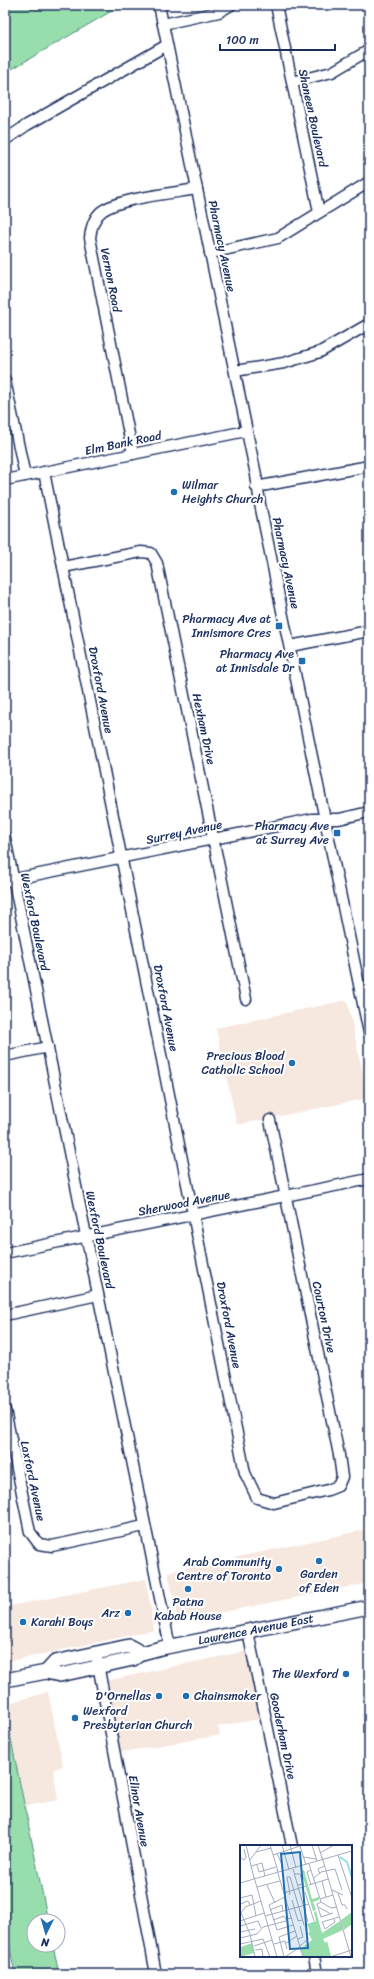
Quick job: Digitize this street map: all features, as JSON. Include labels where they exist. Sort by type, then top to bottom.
[{"type":"main road","name":"Lawrence Avenue East","points":[[5,1680],[46,1672],[60,1675],[133,1660],[142,1653],[369,1607]]},
{"type":"main road","name":"Lawrence Avenue East","points":[[46,1672],[55,1662],[129,1646],[142,1653]]},
{"type":"street","name":"Pharmacy Avenue","points":[[159,5],[256,475],[256,487],[326,819],[369,1033]]},
{"type":"street","points":[[163,24],[219,12],[231,5]]},
{"type":"street","name":"Shaneen Boulevard","points":[[276,5],[319,212]]},
{"type":"street","points":[[5,140],[27,124],[167,45]]},
{"type":"street","points":[[292,82],[332,72],[369,50]]},
{"type":"street","points":[[210,253],[278,238],[369,182]]},
{"type":"street","name":"Vernon Road","points":[[133,454],[90,238],[91,226],[101,211],[118,203],[197,189]]},
{"type":"street","points":[[234,371],[284,363],[320,352],[369,324]]},
{"type":"street","points":[[5,380],[25,476]]},
{"type":"street","name":"Elm Bank Road","points":[[5,480],[246,430]]},
{"type":"street","points":[[256,487],[369,466]]},
{"type":"street","name":"Droxford Avenue","points":[[44,472],[245,1473],[257,1498],[274,1502],[305,1495]]},
{"type":"street","name":"Hexham Drive","points":[[63,567],[141,552],[151,553],[157,562],[246,999]]},
{"type":"street","points":[[290,646],[369,630]]},
{"type":"street","name":"Surrey Avenue","points":[[9,881],[312,819],[342,818],[369,812]]},
{"type":"street","name":"Wexford Boulevard","points":[[5,838],[9,881],[48,1047],[144,1526],[170,1647]]},
{"type":"street","points":[[5,1056],[48,1047]]},
{"type":"street","name":"Courton Drive","points":[[270,1120],[339,1455],[342,1477],[338,1486],[305,1495]]},
{"type":"street","name":"Sherwood Avenue","points":[[5,1253],[369,1179]]},
{"type":"street","points":[[5,1315],[98,1295]]},
{"type":"street","name":"Laxford Avenue","points":[[5,1410],[30,1532],[38,1544],[52,1546],[144,1526]]},
{"type":"street","name":"Gooderham Drive","points":[[248,1632],[292,1845]]},
{"type":"street","name":"Elinor Avenue","points":[[96,1653],[156,1974]]},
{"type":"street","points":[[314,1957],[317,1974]]},
{"type":"shaded area","name":"Precious Blood Catholic School","points":[[347,1000],[368,1098],[237,1125],[216,1028]]},
{"type":"shaded area","points":[[369,1529],[369,1583],[178,1621],[168,1572]]},
{"type":"shaded area","points":[[146,1579],[154,1630],[5,1662],[5,1607]]},
{"type":"shaded area","points":[[247,1651],[261,1719],[218,1726],[220,1735],[117,1753],[105,1681]]},
{"type":"shaded area","points":[[48,1692],[63,1766],[53,1769],[58,1800],[25,1806],[5,1704]]},
{"type":"green space","points":[[5,5],[122,5],[5,73]]},
{"type":"green space","points":[[5,1710],[46,1913],[26,1913],[26,1953],[55,1953],[59,1974],[15,1974],[5,1924]]},
{"type":"place","name":"Wilmar Heights Church","points":[[174,492]]},
{"type":"place","name":"Pharmacy Ave at Innismore Cres","points":[[279,626]]},
{"type":"place","name":"Pharmacy Ave at Innisdale Dr","points":[[302,661]]},
{"type":"place","name":"Pharmacy Ave at Surrey Ave","points":[[337,833]]},
{"type":"place","name":"Precious Blood Catholic School","points":[[292,1063]]},
{"type":"place","name":"Garden of Eden","points":[[319,1561]]},
{"type":"place","name":"Arab Community Centre of Toronto","points":[[279,1569]]},
{"type":"place","name":"Patna Kabab House","points":[[188,1589]]},
{"type":"place","name":"Arz","points":[[128,1613]]},
{"type":"place","name":"Karahi Boys","points":[[23,1622]]},
{"type":"place","name":"The Wexford","points":[[346,1674]]},
{"type":"place","name":"D'Ornellas","points":[[159,1696]]},
{"type":"place","name":"Chainsmoker","points":[[186,1696]]},
{"type":"place","name":"Wexford Presbyterian Church","points":[[75,1718]]}]
